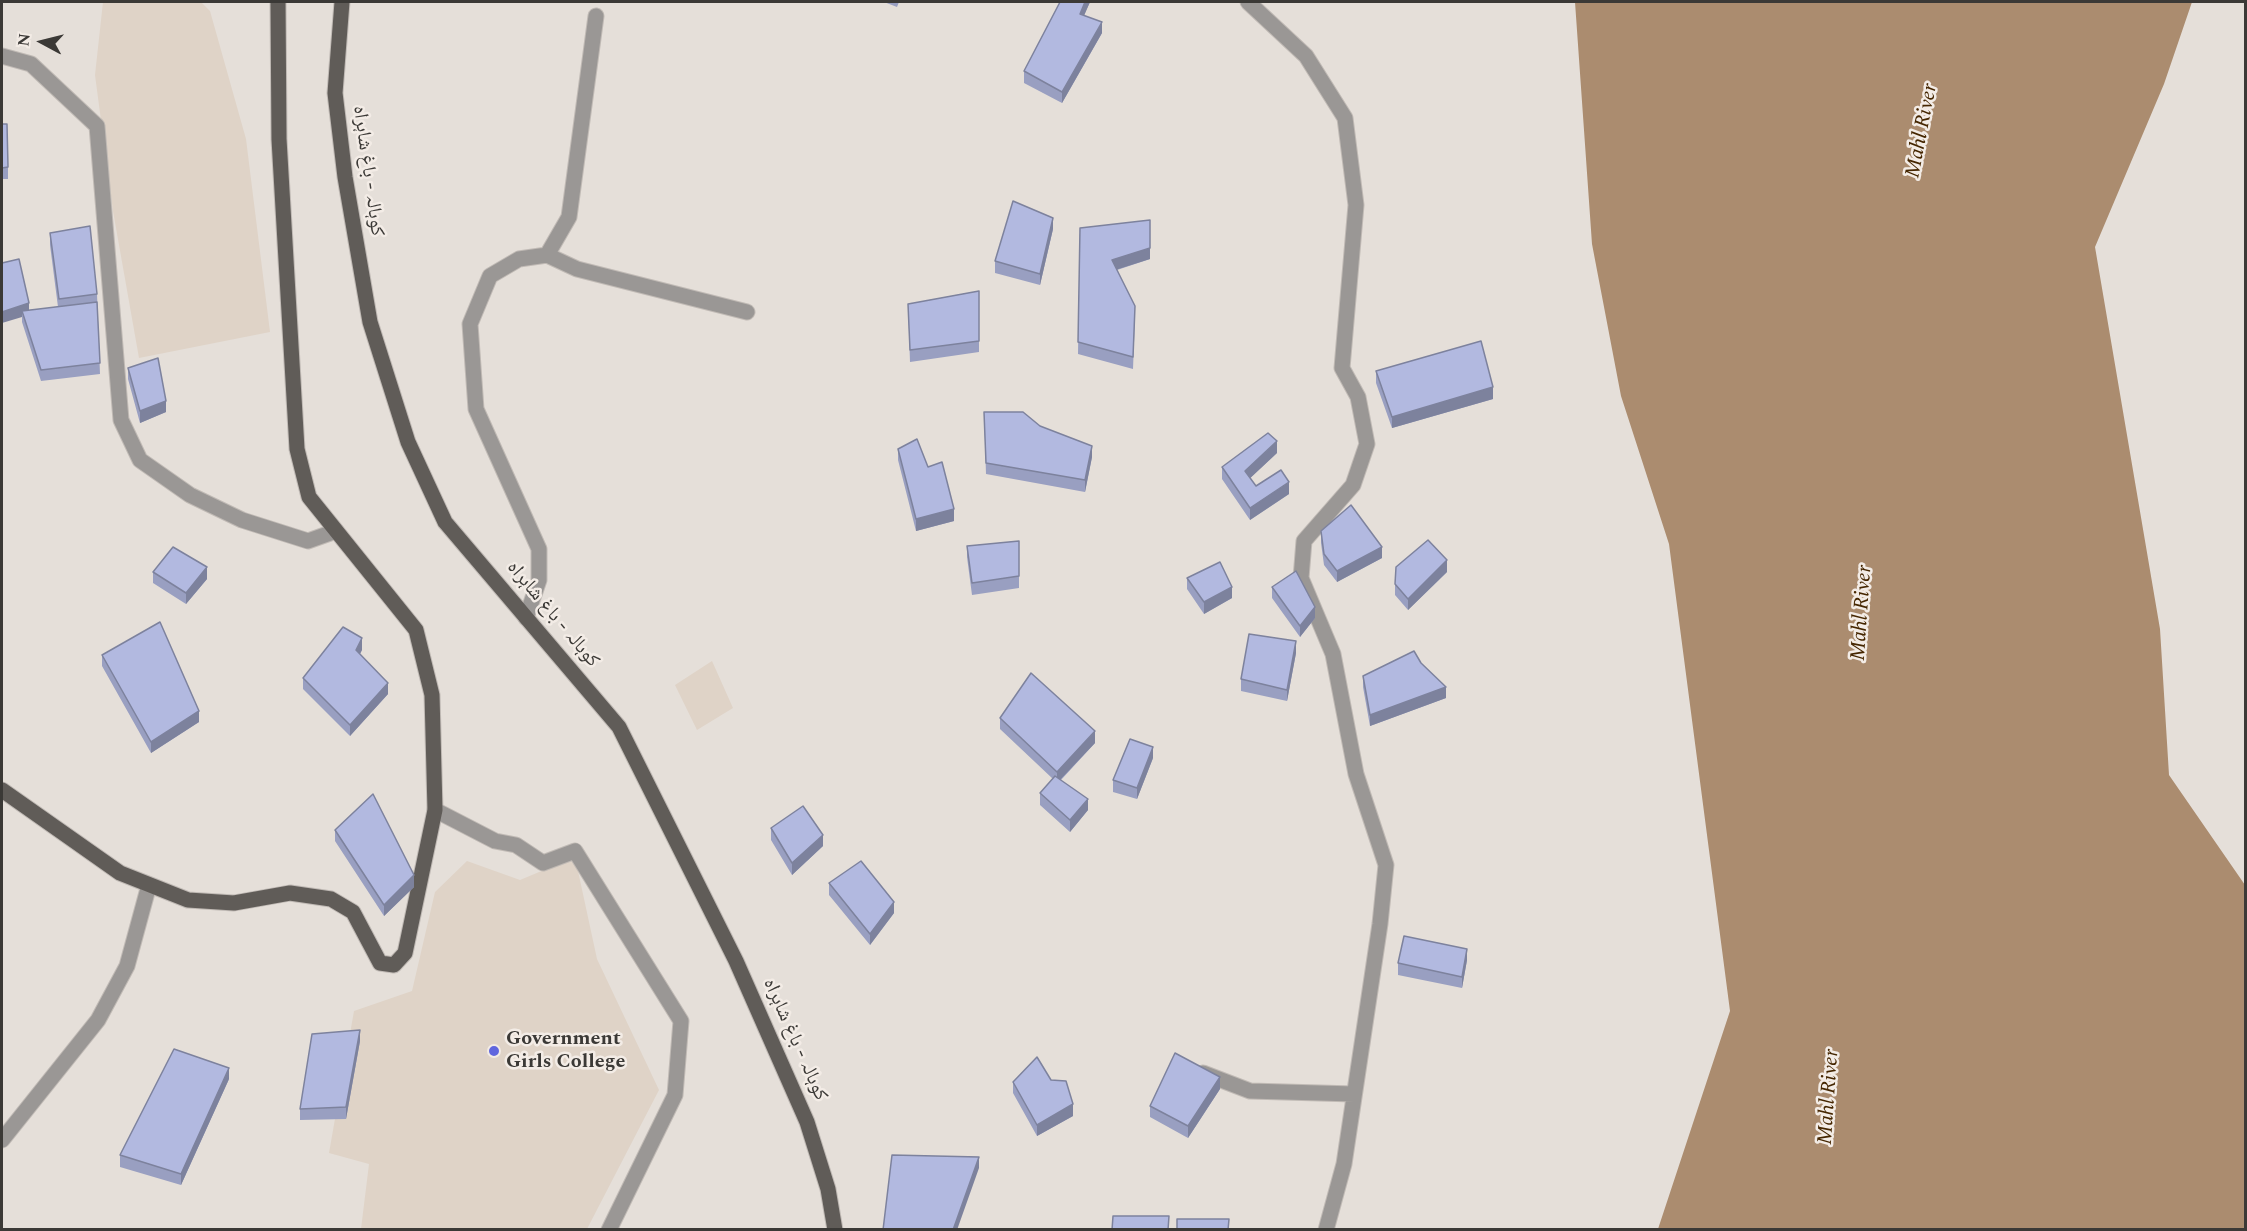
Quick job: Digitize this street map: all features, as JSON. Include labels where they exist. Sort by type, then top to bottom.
[{"type":"main road","points":[[2,790],[120,873],[149,885],[188,900],[234,903],[290,893],[331,899],[353,912],[380,963],[394,964],[405,954],[435,810],[432,695],[416,630],[309,497],[297,449],[279,139],[278,2]]},
{"type":"main road","name":"کوہالہ - باغ شاہراہ","points":[[342,2],[335,93],[345,177],[370,322],[408,442],[445,522],[619,727],[736,961],[807,1122],[828,1189],[835,1230]]},
{"type":"street","points":[[1248,2],[1306,56],[1345,118],[1356,205],[1342,368],[1358,397],[1367,444],[1353,485],[1304,541],[1301,578],[1333,654],[1356,774],[1386,865],[1380,924],[1344,1164],[1326,1230]]},
{"type":"street","points":[[548,255],[569,217],[596,16]]},
{"type":"street","points":[[2,56],[31,64],[97,126],[121,420],[140,460],[190,495],[242,520],[308,541],[336,531]]},
{"type":"street","points":[[526,618],[539,580],[539,549],[476,409],[470,324],[490,276],[519,259],[548,255],[577,269],[747,312]]},
{"type":"street","points":[[435,810],[495,841],[516,845],[543,863],[575,851],[681,1021],[675,1095],[609,1230]]},
{"type":"street","points":[[2,1140],[98,1020],[127,966],[149,885]]},
{"type":"street","points":[[1203,1072],[1250,1091],[1354,1094]]},
{"type":"shaded area","points":[[103,2],[201,2],[210,11],[246,139],[270,332],[139,358],[113,211],[95,75]]},
{"type":"shaded area","points":[[712,661],[733,708],[697,730],[675,685]]},
{"type":"shaded area","name":"Government Girls College","points":[[575,857],[597,959],[659,1090],[587,1229],[361,1229],[369,1164],[329,1153],[354,1011],[412,991],[435,892],[467,861],[520,880]]},
{"type":"water","name":"Mahl River","points":[[1575,2],[2192,2],[2164,84],[2095,247],[2160,629],[2169,775],[2245,885],[2245,1229],[1658,1229],[1730,1011],[1669,544],[1621,396],[1592,244]]},
{"type":"building","points":[[1060,2],[1085,2],[1080,14],[1102,22],[1062,92],[1024,71]]},
{"type":"building","points":[[2,124],[7,124],[8,167],[2,168]]},
{"type":"building","points":[[1013,201],[1053,218],[1040,274],[995,261]]},
{"type":"building","points":[[1150,220],[1150,248],[1112,260],[1135,306],[1133,357],[1078,342],[1080,228]]},
{"type":"building","points":[[90,226],[97,294],[59,299],[50,233]]},
{"type":"building","points":[[19,259],[29,303],[2,312],[2,263]]},
{"type":"building","points":[[979,291],[979,341],[910,350],[908,304]]},
{"type":"building","points":[[97,302],[100,363],[41,370],[22,311]]},
{"type":"building","points":[[1481,341],[1493,387],[1392,417],[1376,371]]},
{"type":"building","points":[[158,358],[166,401],[140,411],[128,368]]},
{"type":"building","points":[[984,412],[1023,412],[1040,426],[1092,446],[1085,480],[986,463]]},
{"type":"building","points":[[1268,433],[1277,441],[1245,471],[1256,486],[1281,470],[1289,482],[1250,508],[1222,467]]},
{"type":"building","points":[[917,439],[928,467],[942,462],[954,509],[916,519],[898,449]]},
{"type":"building","points":[[1351,505],[1382,547],[1337,571],[1324,554],[1321,531]]},
{"type":"building","points":[[1428,540],[1447,560],[1408,599],[1395,584],[1396,567]]},
{"type":"building","points":[[1019,541],[1019,576],[972,583],[967,546]]},
{"type":"building","points":[[173,547],[207,567],[186,593],[153,572]]},
{"type":"building","points":[[1220,562],[1232,587],[1204,602],[1187,578]]},
{"type":"building","points":[[1296,571],[1315,607],[1300,626],[1272,587]]},
{"type":"building","points":[[160,622],[199,711],[151,742],[102,655]]},
{"type":"building","points":[[343,627],[362,638],[356,650],[388,683],[350,725],[303,678]]},
{"type":"building","points":[[1249,634],[1296,641],[1287,690],[1241,679]]},
{"type":"building","points":[[1414,651],[1421,663],[1446,687],[1370,715],[1363,676]]},
{"type":"building","points":[[1031,673],[1095,731],[1057,772],[1000,718]]},
{"type":"building","points":[[1130,739],[1153,747],[1137,788],[1113,780]]},
{"type":"building","points":[[1055,776],[1088,799],[1070,820],[1040,793]]},
{"type":"building","points":[[373,794],[414,875],[384,905],[335,830]]},
{"type":"building","points":[[803,806],[823,835],[792,863],[771,828]]},
{"type":"building","points":[[861,861],[894,902],[870,934],[829,883]]},
{"type":"building","points":[[1404,936],[1467,949],[1462,977],[1398,963]]},
{"type":"building","points":[[360,1030],[346,1107],[300,1109],[312,1034]]},
{"type":"building","points":[[174,1049],[229,1068],[181,1174],[120,1155]]},
{"type":"building","points":[[1175,1053],[1220,1077],[1188,1126],[1150,1106]]},
{"type":"building","points":[[1037,1057],[1051,1080],[1066,1081],[1073,1104],[1037,1125],[1013,1082]]},
{"type":"building","points":[[892,1155],[979,1157],[953,1230],[883,1230]]},
{"type":"building","points":[[1113,1216],[1169,1216],[1168,1230],[1112,1230]]},
{"type":"building","points":[[1177,1219],[1229,1219],[1228,1230],[1177,1230]]},
{"type":"place","name":"Government Girls College","points":[[494,1051]]}]
